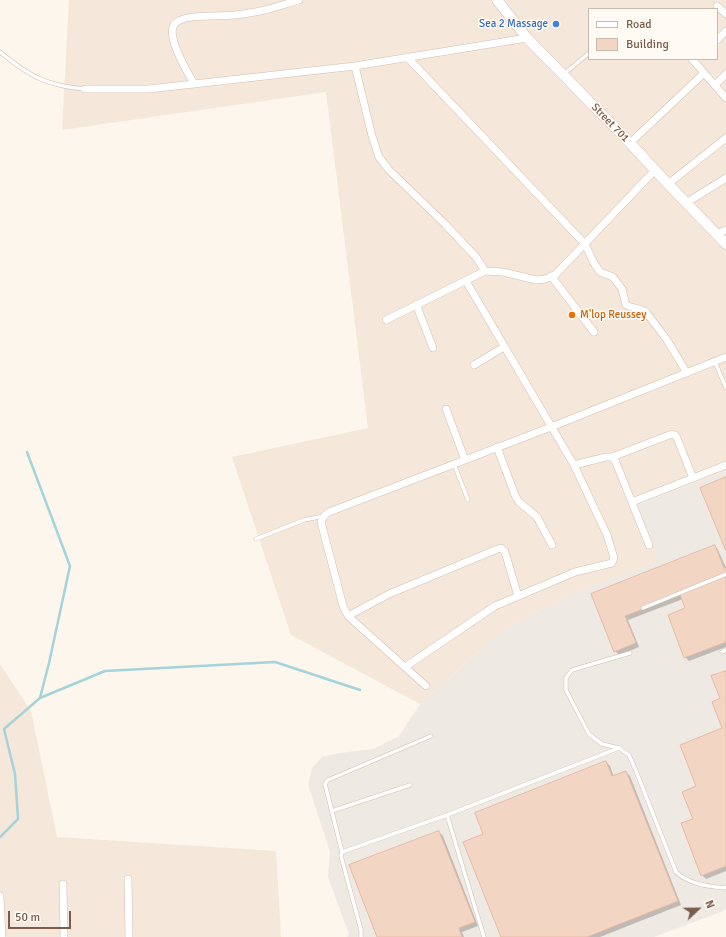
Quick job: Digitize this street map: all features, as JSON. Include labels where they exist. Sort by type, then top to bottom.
[{"type":"main road","name":"Street 701","points":[[497,0],[526,38],[630,143],[686,203],[721,232],[726,244]]},
{"type":"street","points":[[194,84],[175,46],[172,30],[174,24],[180,20],[197,17],[237,15],[256,12],[299,0]]},
{"type":"street","points":[[717,6],[726,14]]},
{"type":"street","points":[[718,39],[726,31]]},
{"type":"street","points":[[85,89],[149,89],[355,66],[526,38]]},
{"type":"street","points":[[407,57],[585,244],[600,272],[612,277],[622,288],[626,305],[631,308],[642,309],[646,312],[667,340],[687,373]]},
{"type":"street","points":[[694,60],[726,98]]},
{"type":"street","points":[[355,66],[372,136],[379,157],[389,170],[445,224],[471,252],[485,271]]},
{"type":"street","points":[[630,143],[704,73]]},
{"type":"street","points":[[715,85],[726,74]]},
{"type":"street","points":[[668,184],[726,138]]},
{"type":"street","points":[[386,320],[485,271],[503,272],[536,280],[555,275],[655,170]]},
{"type":"street","points":[[686,203],[726,178]]},
{"type":"street","points":[[552,276],[594,332]]},
{"type":"street","points":[[405,667],[495,606],[576,572],[612,563],[614,558],[607,535],[574,465],[466,281]]},
{"type":"street","points":[[416,304],[433,348]]},
{"type":"street","points":[[474,365],[504,347]]},
{"type":"street","points":[[426,686],[348,616],[343,606],[322,522],[324,516],[329,512],[551,427],[726,357]]},
{"type":"street","points":[[446,408],[465,460]]},
{"type":"street","points":[[574,465],[606,457],[612,457],[672,434],[678,438],[693,478]]},
{"type":"street","points":[[497,447],[515,495],[519,502],[537,517],[552,545]]},
{"type":"street","points":[[612,457],[615,460],[649,545]]},
{"type":"street","points":[[632,502],[726,465]]},
{"type":"street","points":[[348,616],[389,594],[501,548],[505,552],[518,596]]},
{"type":"street","points":[[128,879],[129,937]]},
{"type":"street","points":[[63,884],[64,937]]},
{"type":"street","points":[[0,897],[2,937]]},
{"type":"lane","points":[[0,52],[18,66],[44,81],[67,88],[85,89]]},
{"type":"lane","points":[[563,75],[588,54]]},
{"type":"lane","points":[[715,362],[726,388]]},
{"type":"lane","points":[[454,464],[468,500]]},
{"type":"lane","points":[[256,540],[304,520],[324,516]]},
{"type":"lane","points":[[643,608],[726,574]]},
{"type":"lane","points":[[630,653],[572,670],[566,678],[566,690],[588,734],[602,744],[619,748],[628,755],[636,770],[676,872],[684,879],[706,886],[726,887]]},
{"type":"lane","points":[[361,937],[361,930],[341,856],[342,852],[325,784],[328,780],[431,736]]},
{"type":"lane","points":[[342,852],[447,815],[619,748]]},
{"type":"lane","points":[[332,811],[410,785]]},
{"type":"lane","points":[[447,815],[484,937]]},
{"type":"shaded area","points":[[69,0],[726,0],[726,471],[637,505],[660,561],[582,590],[503,630],[420,704],[291,635],[232,457],[368,428],[326,92],[62,130]]},
{"type":"shaded area","points":[[726,471],[726,910],[654,937],[347,937],[349,934],[328,877],[330,852],[308,785],[312,768],[322,757],[373,749],[399,736],[420,704],[503,630],[582,590],[659,561],[637,505]]},
{"type":"shaded area","points":[[0,664],[31,711],[57,837],[276,851],[281,937],[0,937]]},
{"type":"building","points":[[726,477],[726,551],[700,488]]},
{"type":"building","points":[[715,545],[724,568],[726,567],[726,642],[684,658],[668,615],[685,608],[680,595],[625,616],[636,643],[614,652],[591,594]]},
{"type":"building","points":[[726,671],[726,866],[701,876],[681,823],[693,819],[682,792],[696,786],[680,745],[722,728],[712,702],[720,698],[711,676]]},
{"type":"building","points":[[606,761],[612,776],[626,771],[678,901],[587,937],[501,937],[463,842],[483,834],[475,813]]},
{"type":"building","points":[[439,831],[475,922],[459,928],[462,937],[377,937],[349,865]]},
{"type":"waterway","points":[[27,452],[70,566],[40,698]]},
{"type":"waterway","points":[[0,837],[18,819],[15,774],[4,729],[40,698],[105,671],[275,662],[360,690]]},
{"type":"place","name":"Sea 2 Massage","points":[[556,24]]},
{"type":"place","name":"M'lop Reussey","points":[[572,315]]}]
